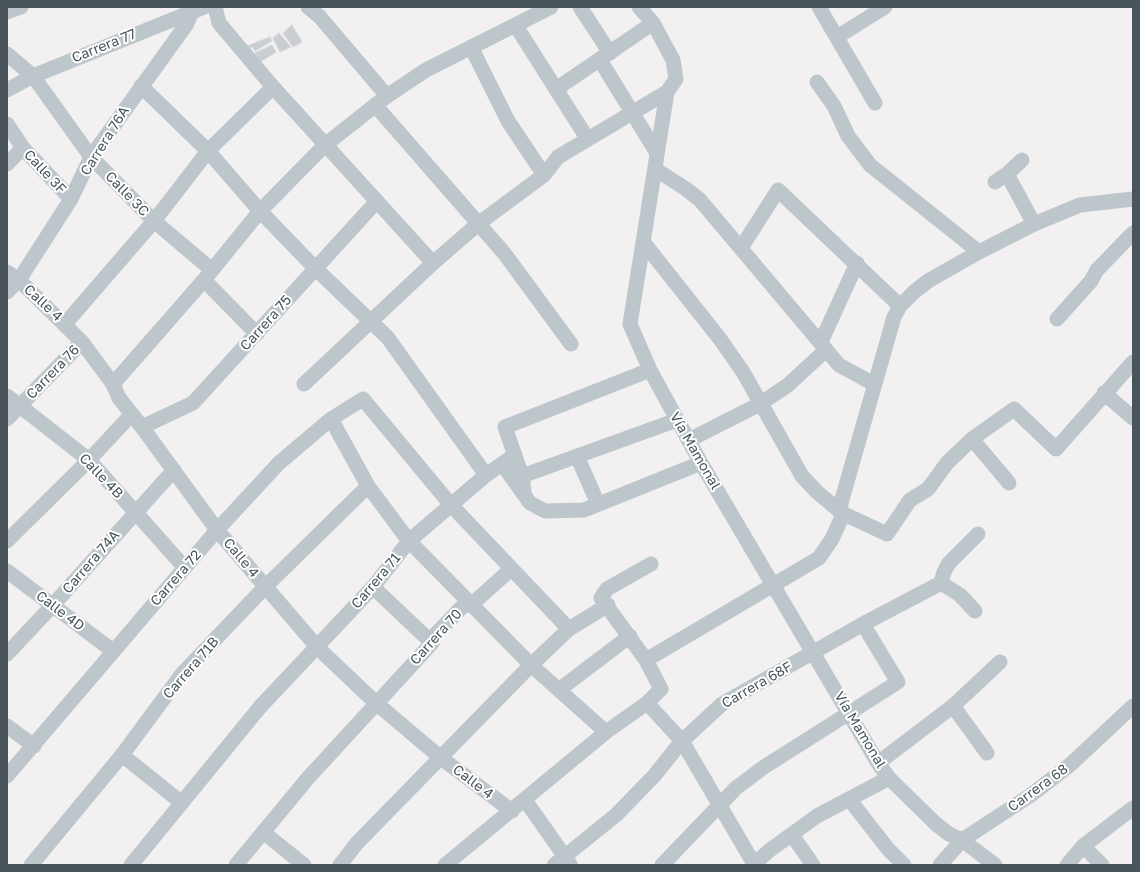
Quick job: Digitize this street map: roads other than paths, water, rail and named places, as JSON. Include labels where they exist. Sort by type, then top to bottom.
[{"type":"street","points":[[7,12],[22,7]]},
{"type":"street","points":[[215,7],[219,23],[273,87],[433,264]]},
{"type":"street","points":[[308,7],[320,17],[387,96]]},
{"type":"street","points":[[113,384],[208,275],[260,211],[325,145],[387,96],[426,70],[516,26],[551,7]]},
{"type":"street","points":[[580,7],[631,114],[657,153]]},
{"type":"street","name":"Vía Mamonal","points":[[639,7],[653,22],[673,60],[676,79],[667,92],[630,324],[650,370],[701,463],[814,652],[878,763],[889,778],[936,824],[949,834],[962,840],[995,865]]},
{"type":"street","points":[[819,7],[876,102]]},
{"type":"street","points":[[837,37],[885,7]]},
{"type":"street","name":"Carrera 77","points":[[7,90],[33,76],[198,9]]},
{"type":"street","name":"Carrera 76A","points":[[7,292],[13,276],[71,199],[91,157],[198,9]]},
{"type":"street","points":[[556,89],[605,57],[653,22]]},
{"type":"street","points":[[516,26],[588,138]]},
{"type":"street","points":[[472,47],[508,121],[544,175]]},
{"type":"street","name":"Calle 3C","points":[[7,54],[33,76],[91,157],[208,275],[256,334]]},
{"type":"street","points":[[816,82],[834,106],[848,136],[870,165],[979,252]]},
{"type":"street","points":[[141,86],[208,152],[260,211],[315,268],[371,320],[388,338],[407,362],[486,476]]},
{"type":"street","points":[[66,324],[154,221],[208,152],[273,87]]},
{"type":"street","points":[[304,384],[371,320],[478,224],[544,175],[558,157],[667,92]]},
{"type":"street","points":[[375,105],[504,253],[571,344]]},
{"type":"street","name":"Calle 3F","points":[[7,124],[23,148],[71,199]]},
{"type":"street","points":[[7,164],[23,148]]},
{"type":"street","points":[[1022,160],[1001,178],[1034,224]]},
{"type":"street","points":[[655,169],[700,200],[839,365],[874,384]]},
{"type":"street","points":[[741,248],[778,190],[857,263],[900,306]]},
{"type":"street","points":[[646,660],[819,558],[832,539],[842,513],[841,503],[874,384],[894,317],[900,306],[928,281],[979,252],[1034,224],[1080,205],[1133,199]]},
{"type":"street","name":"Carrera 75","points":[[142,427],[193,403],[377,201]]},
{"type":"street","points":[[1057,319],[1091,281],[1097,270],[1118,246],[1133,233]]},
{"type":"street","points":[[644,243],[713,329],[743,372],[802,476],[817,492],[842,513],[887,534],[910,500],[928,489],[947,464],[972,439],[1014,409],[1056,449],[1133,362]]},
{"type":"street","points":[[689,440],[760,404],[788,385],[823,346],[857,263]]},
{"type":"street","name":"Calle 4","points":[[13,276],[66,324],[82,342],[113,384],[118,398],[142,427],[218,530],[318,648],[376,703],[441,758],[512,811]]},
{"type":"street","name":"Carrera 76","points":[[7,420],[82,342]]},
{"type":"street","points":[[524,494],[522,476],[505,427],[650,370]]},
{"type":"street","points":[[1104,393],[1133,418]]},
{"type":"street","name":"Calle 4B","points":[[7,396],[89,460],[185,568]]},
{"type":"street","name":"Carrera 72","points":[[7,776],[218,530],[279,464],[331,419],[363,399],[451,505]]},
{"type":"street","points":[[7,541],[89,460],[131,415]]},
{"type":"street","points":[[331,419],[368,486],[409,541],[531,665],[560,689],[606,732]]},
{"type":"street","points":[[522,476],[677,420]]},
{"type":"street","points":[[972,439],[1009,483]]},
{"type":"street","name":"Carrera 71","points":[[132,865],[260,707],[318,648],[373,587],[409,541],[486,476],[515,455]]},
{"type":"street","points":[[577,456],[598,504]]},
{"type":"street","points":[[502,464],[530,503],[545,511],[584,510],[701,463]]},
{"type":"street","name":"Carrera 74A","points":[[7,654],[174,470]]},
{"type":"street","name":"Carrera 71B","points":[[31,865],[122,755],[182,674],[265,587],[368,486]]},
{"type":"street","points":[[451,505],[467,520],[510,570],[569,629]]},
{"type":"street","points":[[975,611],[960,595],[942,583],[944,572],[949,563],[978,534]]},
{"type":"street","points":[[445,865],[606,732],[647,703],[662,689],[646,660],[630,636],[608,605],[601,598],[607,589],[651,564]]},
{"type":"street","name":"Carrera 70","points":[[236,865],[308,778],[432,643],[435,635],[461,608],[466,605],[471,605],[510,570]]},
{"type":"street","name":"Calle 4D","points":[[7,571],[113,651]]},
{"type":"street","name":"Carrera 68F","points":[[563,862],[616,815],[654,776],[682,741],[722,704],[863,624],[942,583]]},
{"type":"street","points":[[373,587],[432,643]]},
{"type":"street","points":[[340,865],[357,843],[531,665],[569,629],[608,605]]},
{"type":"street","points":[[662,865],[736,788],[764,768],[898,682],[863,624]]},
{"type":"street","points":[[560,689],[630,636]]},
{"type":"street","points":[[878,763],[953,706],[1000,662]]},
{"type":"street","points":[[647,703],[682,741],[718,806],[754,864],[770,850],[817,816],[889,778]]},
{"type":"street","points":[[953,706],[987,753]]},
{"type":"street","name":"Carrera 68","points":[[940,865],[962,840],[1031,795],[1071,764],[1133,706]]},
{"type":"street","points":[[7,726],[34,746]]},
{"type":"street","points":[[122,755],[182,803]]},
{"type":"street","points":[[849,799],[888,849],[904,865]]},
{"type":"street","points":[[525,800],[563,862]]},
{"type":"street","points":[[1067,865],[1083,846],[1131,812]]},
{"type":"street","points":[[263,832],[304,865]]},
{"type":"street","points":[[792,835],[812,865]]},
{"type":"street","points":[[1083,846],[1102,865]]}]
